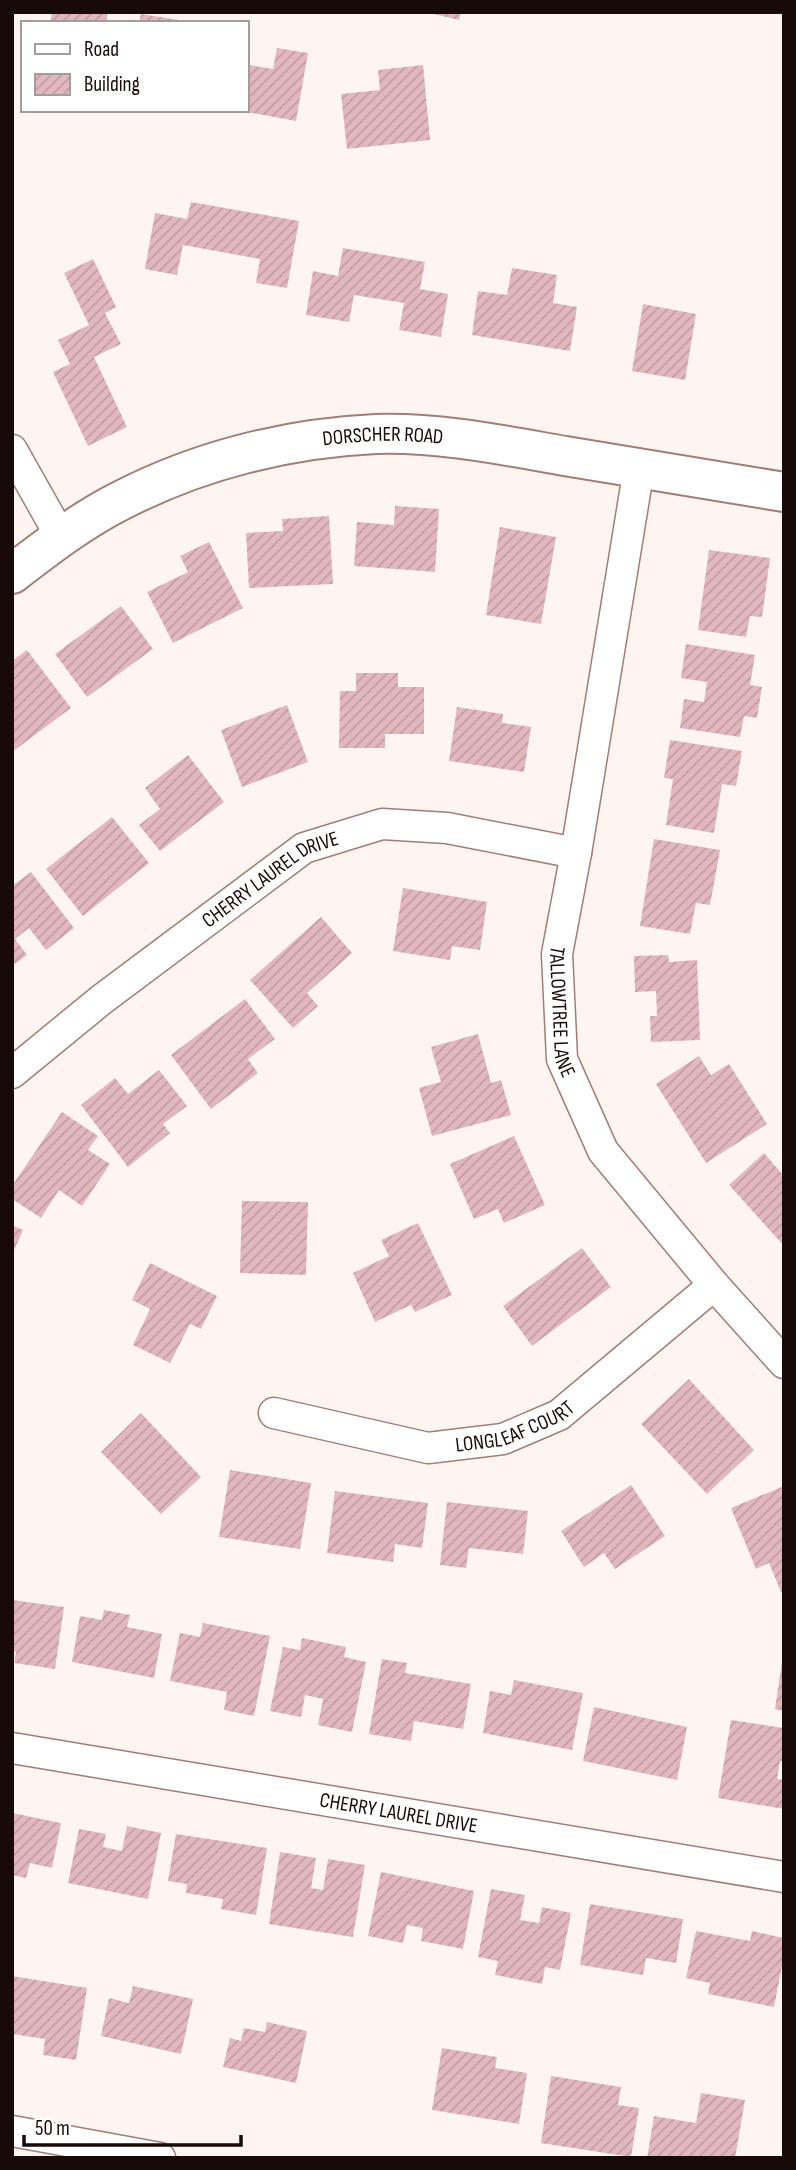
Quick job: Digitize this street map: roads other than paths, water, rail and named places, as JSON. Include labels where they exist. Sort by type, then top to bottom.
[{"type":"street","name":"DORSCHER ROAD","points":[[12,574],[61,537],[119,501],[173,476],[246,452],[308,441],[376,434],[430,435],[500,444],[784,492]]},
{"type":"street","points":[[12,450],[61,537]]},
{"type":"street","name":"TALLOWTREE LANE","points":[[639,468],[557,954],[562,1059],[603,1150],[714,1285],[784,1363]]},
{"type":"street","name":"CHERRY LAUREL DRIVE","points":[[12,1073],[101,1000],[304,848],[382,824],[447,828],[576,853]]},
{"type":"street","name":"LONGLEAF COURT","points":[[274,1413],[428,1448],[503,1439],[559,1415],[714,1285]]},
{"type":"street","name":"CHERRY LAUREL DRIVE","points":[[12,1748],[784,1877]]},
{"type":"street","points":[[12,2131],[160,2158]]}]
